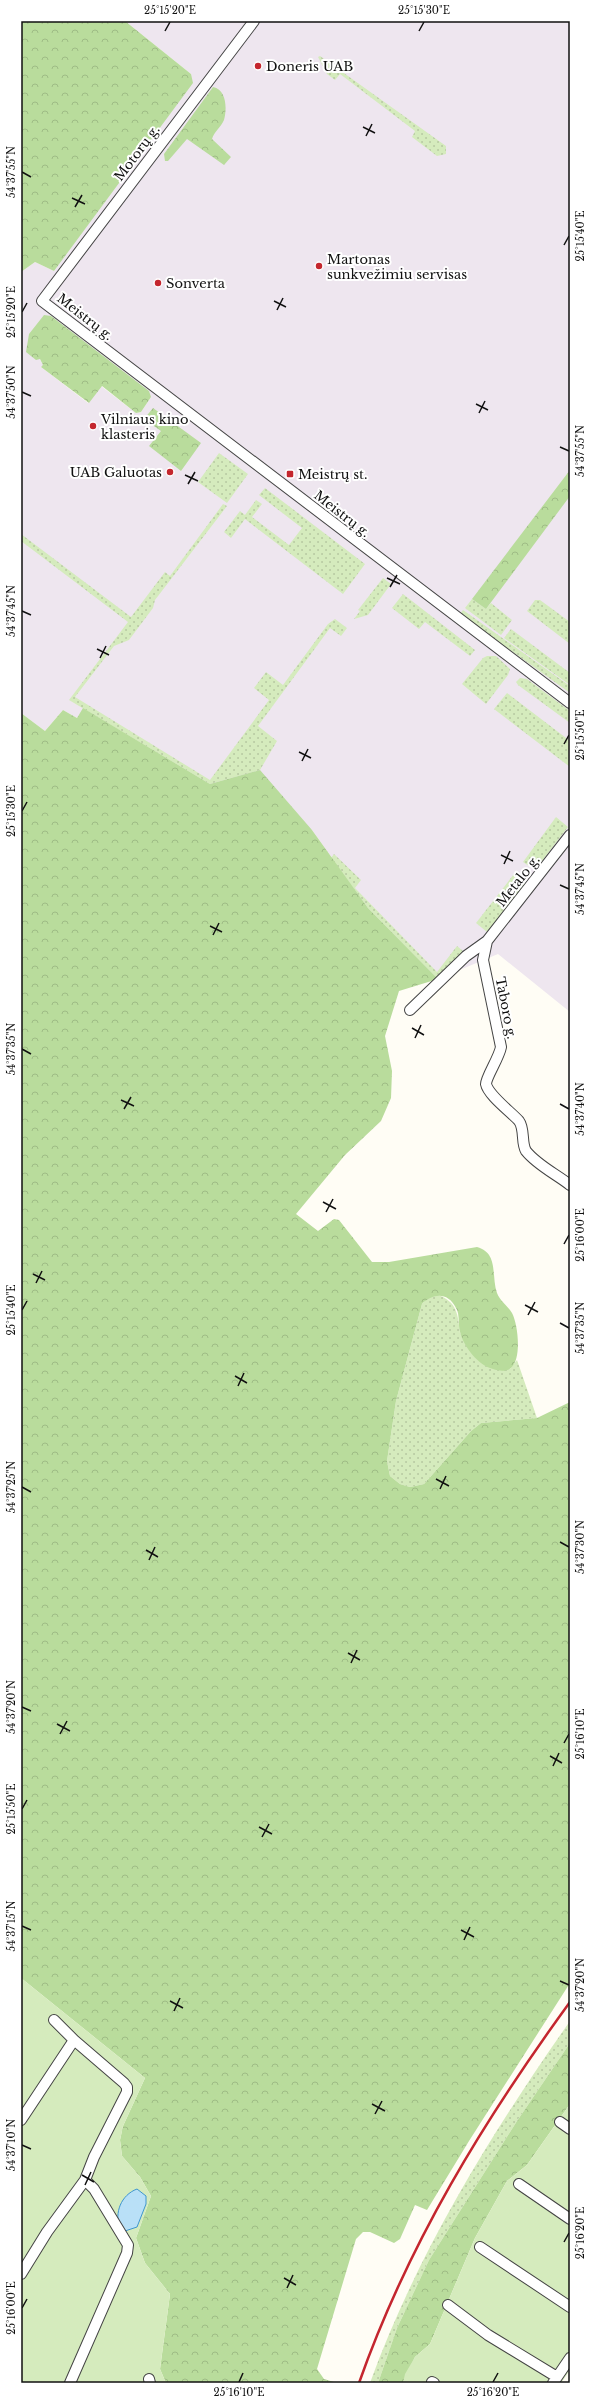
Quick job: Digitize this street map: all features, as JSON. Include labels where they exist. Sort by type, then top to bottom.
[{"type":"street","name":"Motorų g.","points":[[42,301],[254,21]]},
{"type":"street","name":"Meistrų g.","points":[[42,301],[570,703]]},
{"type":"street","name":"Metalo g.","points":[[487,942],[570,836]]},
{"type":"street","points":[[410,1010],[466,956],[487,942]]},
{"type":"street","name":"Taboro g.","points":[[487,942],[483,960],[501,1047],[499,1058],[487,1078],[486,1084],[490,1091],[520,1122],[526,1150],[538,1162],[570,1185]]},
{"type":"street","points":[[21,2274],[47,2232],[85,2180],[94,2157],[127,2092],[127,2087],[74,2040],[54,2020]]},
{"type":"street","points":[[21,2120],[74,2040]]},
{"type":"street","points":[[560,2122],[570,2129]]},
{"type":"street","points":[[70,2383],[127,2253],[128,2245],[94,2189],[85,2180]]},
{"type":"street","points":[[519,2184],[570,2219]]},
{"type":"street","points":[[480,2247],[570,2307]]},
{"type":"street","points":[[448,2305],[488,2335],[555,2380],[570,2358]]},
{"type":"shaded area","points":[[125,21],[570,21],[570,1012],[498,954],[438,979],[368,908],[312,830],[210,784],[84,708],[77,718],[63,710],[45,731],[21,713],[21,272],[35,262],[54,271],[191,74]],"holes":[[[51,316],[151,397],[141,412],[136,413],[101,386],[88,403],[41,367],[43,365],[40,359],[36,359]]]},
{"type":"green space","points":[[21,21],[125,21],[191,74],[193,83],[54,271],[35,262],[21,272]]},
{"type":"green space","points":[[320,56],[446,146],[446,154],[437,156],[412,137],[415,131],[340,74],[335,80],[327,74],[318,57]]},
{"type":"green space","points":[[213,87],[221,92],[225,100],[226,111],[224,120],[212,139],[231,157],[224,165],[187,139],[168,161],[165,161],[164,154]]},
{"type":"green space","points":[[44,315],[51,316],[149,391],[151,397],[141,412],[136,413],[102,386],[89,403],[41,367],[43,365],[40,359],[36,360],[26,352],[29,334]]},
{"type":"green space","points":[[153,408],[201,443],[181,471],[149,446],[161,431],[144,419]]},
{"type":"green space","points":[[219,453],[248,474],[227,503],[198,482]]},
{"type":"green space","points":[[570,470],[570,496],[486,609],[472,599]]},
{"type":"green space","points":[[265,488],[365,564],[343,594],[245,519],[231,538],[224,532],[240,511],[245,515],[256,500],[262,504],[252,517],[289,545],[302,528],[259,495]]},
{"type":"green space","points":[[223,504],[227,506],[155,600],[153,608],[129,640],[114,646],[75,697],[210,780],[269,700],[254,688],[266,672],[283,685],[328,624],[335,619],[347,628],[341,636],[330,628],[258,726],[277,741],[260,770],[210,784],[69,700],[128,622],[21,541],[21,534],[131,617],[165,572],[170,576]]},
{"type":"green space","points":[[383,578],[391,584],[368,615],[354,619],[360,611],[358,610]]},
{"type":"green space","points":[[403,594],[475,650],[470,656],[425,622],[419,629],[392,608]]},
{"type":"green space","points":[[472,599],[486,609],[491,603],[512,620],[501,635],[465,608]]},
{"type":"green space","points":[[535,600],[540,600],[570,622],[570,644],[527,611]]},
{"type":"green space","points":[[463,610],[570,686],[570,693],[460,614]]},
{"type":"green space","points":[[511,629],[570,673],[570,685],[504,638]]},
{"type":"green space","points":[[487,656],[496,656],[510,669],[508,675],[486,704],[462,684],[483,658]]},
{"type":"green space","points":[[520,678],[527,679],[570,711],[570,723],[518,685],[516,682]]},
{"type":"green space","points":[[507,693],[570,741],[570,767],[494,709]]},
{"type":"green space","points":[[83,708],[210,784],[260,770],[312,830],[368,908],[438,979],[399,991],[385,1036],[392,1071],[391,1098],[381,1121],[345,1155],[296,1214],[318,1231],[334,1219],[339,1220],[372,1262],[389,1262],[477,1247],[484,1250],[489,1254],[493,1266],[497,1293],[514,1318],[518,1341],[517,1357],[511,1368],[505,1371],[500,1371],[487,1367],[472,1355],[460,1332],[457,1310],[449,1299],[435,1296],[426,1300],[422,1304],[396,1401],[387,1461],[390,1476],[400,1484],[410,1487],[424,1484],[471,1431],[481,1423],[537,1418],[570,1402],[570,1983],[469,2141],[427,2210],[415,2205],[400,2239],[394,2243],[370,2232],[363,2232],[356,2239],[317,2369],[324,2379],[337,2383],[166,2383],[160,2369],[170,2294],[145,2263],[136,2238],[151,2196],[140,2177],[122,2156],[120,2140],[123,2126],[145,2078],[21,1978],[21,713],[45,731],[63,710],[77,718]]},
{"type":"green space","points":[[556,817],[568,827],[535,870],[523,862]]},
{"type":"green space","points":[[334,854],[361,880],[355,888],[437,972],[457,946],[463,951],[438,979],[368,908],[331,858]]},
{"type":"green space","points":[[514,874],[526,883],[487,932],[476,923]]},
{"type":"green space","points":[[438,1295],[453,1305],[457,1314],[460,1333],[510,1369],[517,1360],[537,1418],[481,1423],[471,1431],[424,1484],[410,1487],[400,1484],[390,1476],[387,1461],[396,1401],[422,1304],[429,1297]]},
{"type":"green space","points":[[21,1978],[145,2078],[123,2126],[120,2140],[122,2156],[140,2177],[151,2196],[136,2238],[145,2263],[170,2294],[160,2369],[166,2383],[21,2383]]},
{"type":"green space","points":[[570,2021],[570,2043],[517,2121],[429,2260],[397,2328],[378,2383],[370,2383],[410,2287],[433,2241],[484,2151]]},
{"type":"green space","points":[[570,2043],[570,2104],[527,2165],[507,2181],[475,2238],[430,2344],[415,2357],[403,2383],[378,2383],[397,2328],[429,2260],[517,2121]]},
{"type":"green space","points":[[570,2104],[570,2370],[561,2383],[403,2383],[405,2374],[415,2357],[430,2344],[475,2238],[507,2181],[527,2165]]},
{"type":"water","points":[[137,2189],[146,2196],[146,2204],[137,2227],[125,2231],[120,2228],[118,2222],[120,2205],[131,2192]]},
{"type":"railway","points":[[359,2383],[401,2281],[425,2232],[451,2185],[478,2138],[538,2047],[570,2002]]},
{"type":"place","name":"Doneris UAB","points":[[258,66]]},
{"type":"place","name":"Martonas sunkvežimiu servisas","points":[[319,266]]},
{"type":"place","name":"Sonverta","points":[[158,283]]},
{"type":"place","name":"Vilniaus kino klasteris","points":[[93,426]]},
{"type":"place","name":"UAB Galuotas","points":[[170,472]]},
{"type":"place","name":"Meistrų st.","points":[[290,474]]}]
